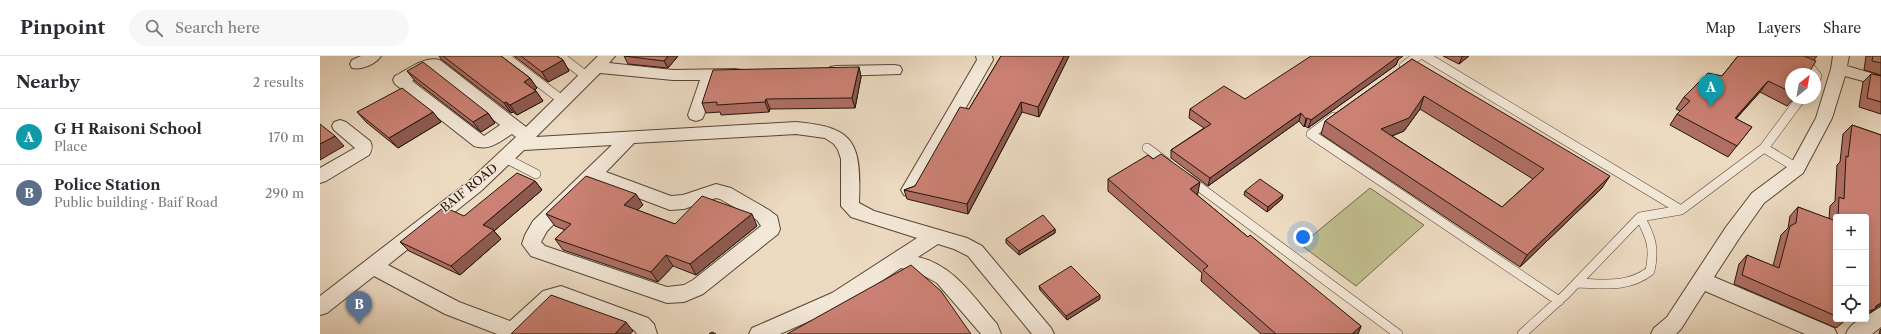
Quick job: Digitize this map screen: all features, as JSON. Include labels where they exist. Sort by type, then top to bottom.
[{"type":"street","points":[[358,64],[373,56]]},
{"type":"street","points":[[910,190],[985,60],[984,56]]},
{"type":"street","points":[[1661,334],[1674,323],[1733,232],[1758,198],[1797,168],[1824,118],[1840,62],[1881,82]]},
{"type":"street","points":[[512,126],[487,142],[480,142],[401,80],[427,65],[434,64],[512,126],[523,140],[630,138],[796,128],[815,128],[832,133],[845,143],[849,155],[851,172],[850,206],[857,212],[870,217],[960,243],[975,251],[1044,334]]},
{"type":"street","points":[[596,66],[673,76],[748,74]]},
{"type":"street","name":"BAIF ROAD","points":[[320,307],[415,231],[475,186],[505,158],[596,66]]},
{"type":"street","points":[[825,72],[894,70]]},
{"type":"street","points":[[696,115],[710,75]]},
{"type":"street","points":[[320,176],[363,151],[364,146],[340,126]]},
{"type":"street","points":[[594,174],[670,203],[684,202],[716,191],[725,193],[763,215],[770,221],[771,229],[700,286],[682,296],[667,295],[538,251],[532,244],[534,235],[540,226],[630,138]]},
{"type":"street","points":[[758,334],[839,299],[935,236]]},
{"type":"street","points":[[899,260],[924,266],[944,277],[990,330],[991,334]]},
{"type":"street","points":[[373,266],[452,308],[511,332],[550,297],[562,294],[641,324],[647,330],[647,334]]},
{"type":"street","points":[[1702,282],[1827,334]]},
{"type":"street","points":[[1856,334],[1881,316]]},
{"type":"lane","points":[[504,56],[562,100]]},
{"type":"lane","points":[[560,56],[596,66]]},
{"type":"lane","points":[[1399,70],[1418,56]]},
{"type":"lane","points":[[1425,56],[1681,210]]},
{"type":"lane","points":[[1786,56],[1811,68]]},
{"type":"lane","points":[[1522,334],[1578,283],[1640,218],[1681,210],[1764,148],[1797,104]]},
{"type":"lane","points":[[1343,111],[1311,134],[1559,301]]},
{"type":"lane","points":[[1147,148],[1172,166]]},
{"type":"lane","points":[[1764,148],[1797,168]]},
{"type":"lane","points":[[505,158],[536,174]]},
{"type":"lane","points":[[1185,176],[1398,334]]},
{"type":"lane","points":[[1578,283],[1612,284],[1632,282],[1642,278],[1650,271],[1652,258],[1651,238],[1640,218]]},
{"type":"shaded area","points":[[1370,188],[1424,225],[1356,286],[1301,245]]},
{"type":"building","points":[[443,56],[501,56],[530,78],[524,82],[536,91],[510,105],[506,102],[504,103]]},
{"type":"building","points":[[521,56],[557,56],[563,60],[542,72]]},
{"type":"building","points":[[624,56],[668,56],[664,61]]},
{"type":"building","points":[[1001,56],[1064,56],[1038,107],[1021,102],[967,204],[904,190],[915,186],[960,107],[969,109]]},
{"type":"building","points":[[1311,56],[1399,56],[1311,120],[1306,119],[1301,113],[1210,178],[1171,150],[1211,124],[1190,109],[1224,86],[1245,99]]},
{"type":"building","points":[[1738,56],[1804,56],[1816,61],[1812,68],[1785,68],[1785,89],[1768,81],[1735,118],[1752,127],[1737,146],[1677,114],[1690,101],[1684,97],[1708,73],[1722,76]]},
{"type":"building","points":[[1873,56],[1881,56],[1881,63],[1872,61]]},
{"type":"building","points":[[1412,59],[1610,176],[1527,255],[1325,121]],"holes":[[[1424,96],[1544,169],[1502,207],[1381,129],[1409,118]]]},
{"type":"building","points":[[423,62],[488,113],[473,122],[407,71]]},
{"type":"building","points":[[859,67],[852,98],[766,99],[765,102],[717,105],[717,102],[702,103],[713,70]]},
{"type":"building","points":[[1871,74],[1881,76],[1881,102],[1867,98]]},
{"type":"building","points":[[402,88],[433,112],[389,138],[357,112]]},
{"type":"building","points":[[320,124],[335,136],[320,144]]},
{"type":"building","points":[[1852,125],[1881,135],[1881,303],[1876,306],[1875,309],[1869,311],[1869,214],[1838,214],[1839,197],[1844,199],[1846,156],[1848,157]]},
{"type":"building","points":[[1161,154],[1200,182],[1190,189],[1248,237],[1250,235],[1361,326],[1352,334],[1276,334],[1203,270],[1208,266],[1108,179],[1148,155],[1153,159]]},
{"type":"building","points":[[517,173],[535,181],[483,225],[494,230],[451,266],[400,242],[444,207],[464,216]]},
{"type":"building","points":[[586,176],[636,194],[624,205],[675,224],[702,196],[752,214],[690,264],[666,255],[651,272],[555,239],[571,224],[546,214]]},
{"type":"building","points":[[1260,179],[1283,195],[1268,207],[1245,191]]},
{"type":"building","points":[[1798,207],[1833,220],[1833,315],[1742,275],[1747,255],[1779,268],[1790,226],[1796,223]]},
{"type":"building","points":[[1043,215],[1055,229],[1019,251],[1006,239]]},
{"type":"building","points":[[911,265],[941,291],[971,334],[787,334]]},
{"type":"building","points":[[1071,266],[1100,295],[1066,316],[1039,286]]},
{"type":"building","points":[[551,295],[626,322],[615,334],[511,334]]},
{"type":"place","name":"G H Raisoni School","points":[[1711,107]]},
{"type":"place","name":"Police Station","points":[[359,324]]}]
